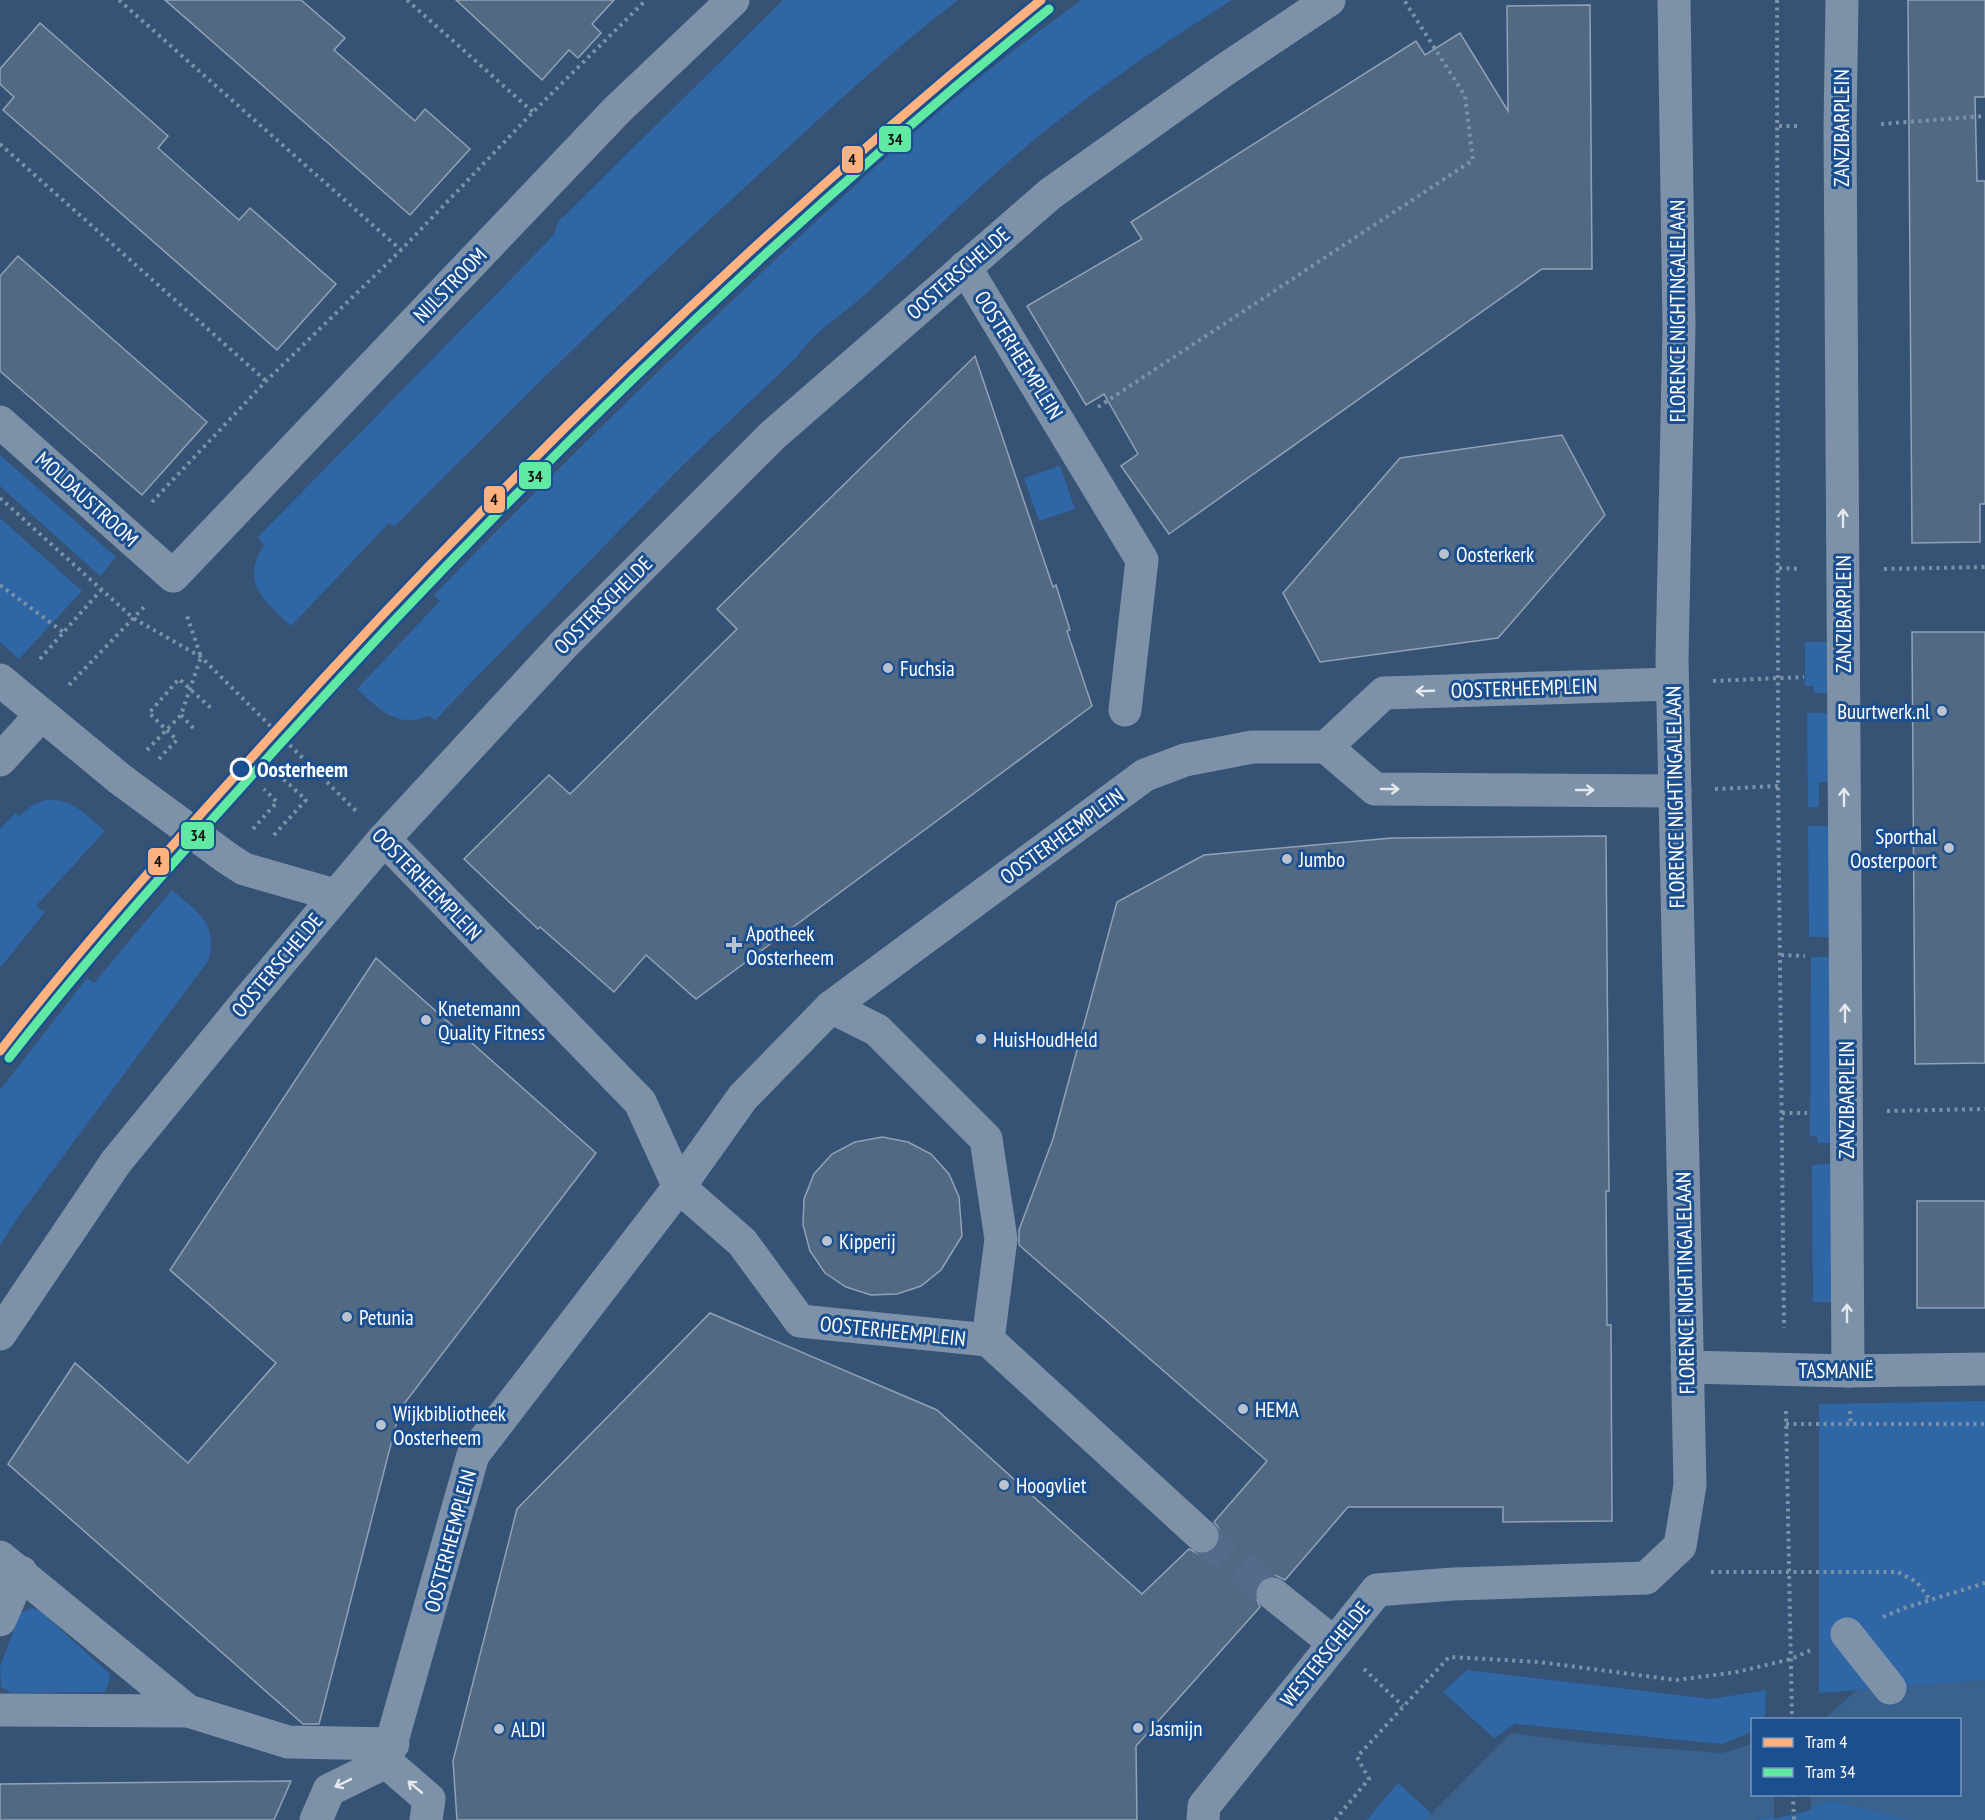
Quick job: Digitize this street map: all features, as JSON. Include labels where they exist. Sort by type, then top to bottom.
[{"type":"street","name":"NIJLSTROOM","points":[[173,576],[617,110],[733,0]]},
{"type":"street","name":"OOSTERSCHELDE","points":[[0,1334],[116,1162],[384,839],[565,643],[773,435],[1050,194],[1220,72],[1329,0]]},
{"type":"street","name":"FLORENCE NIGHTINGALELAAN","points":[[1646,1578],[1680,1546],[1690,1485],[1672,684],[1679,327],[1674,0]]},
{"type":"street","name":"ZANZIBARPLEIN","points":[[1842,0],[1840,127],[1848,1371]]},
{"type":"street","name":"OOSTERHEEMPLEIN","points":[[965,267],[1065,429],[1142,560],[1125,710]]},
{"type":"street","name":"MOLDAUSTROOM","points":[[0,422],[173,576]]},
{"type":"street","name":"OOSTERHEEMPLEIN","points":[[389,1753],[473,1455],[679,1187],[743,1097],[831,1007],[1145,775],[1185,760],[1252,747],[1326,747],[1384,693],[1672,684]]},
{"type":"street","points":[[6,685],[125,783],[244,869],[335,896]]},
{"type":"street","points":[[0,760],[41,715]]},
{"type":"street","points":[[1326,747],[1375,789],[1676,791]]},
{"type":"street","name":"OOSTERHEEMPLEIN","points":[[384,839],[640,1102],[679,1187],[742,1242],[800,1321],[988,1340],[1202,1536]]},
{"type":"street","name":"OOSTERHEEMPLEIN","points":[[831,1007],[877,1030],[986,1139],[1001,1239],[988,1340]]},
{"type":"street","name":"TASMANIË","points":[[1687,1367],[1848,1371],[1985,1369]]},
{"type":"street","points":[[0,1620],[11,1565],[188,1711]]},
{"type":"street","name":"WESTERSCHELDE","points":[[1203,1820],[1204,1806],[1377,1590],[1453,1584],[1646,1578]]},
{"type":"street","points":[[1273,1594],[1334,1643]]},
{"type":"street","points":[[1847,1634],[1890,1688]]},
{"type":"street","points":[[0,1710],[188,1711],[288,1742],[389,1753],[429,1799],[426,1820]]},
{"type":"street","points":[[316,1820],[329,1790],[389,1753]]},
{"type":"path","points":[[119,0],[401,250]]},
{"type":"path","points":[[407,0],[533,112]]},
{"type":"path","points":[[124,532],[266,381],[401,250],[533,112],[646,0]]},
{"type":"path","points":[[1065,429],[1473,160],[1465,96],[1404,0]]},
{"type":"path","points":[[1777,0],[1778,786],[1792,1718]]},
{"type":"path","points":[[1840,127],[1985,116]]},
{"type":"path","points":[[0,144],[266,381]]},
{"type":"path","points":[[0,498],[133,618],[41,715]]},
{"type":"path","points":[[1910,568],[1985,567]]},
{"type":"path","points":[[0,585],[63,632]]},
{"type":"path","points":[[6,685],[63,632],[101,590]]},
{"type":"path","name":"OOSTERHEEMPLEIN","points":[[133,618],[201,657],[384,839]]},
{"type":"path","points":[[194,729],[182,715],[201,657]]},
{"type":"path","points":[[1672,684],[1778,676]]},
{"type":"path","points":[[169,748],[177,740],[149,713],[178,679],[212,709]]},
{"type":"path","points":[[271,839],[306,800],[278,774]]},
{"type":"path","points":[[1676,791],[1778,786]]},
{"type":"path","points":[[264,789],[277,802]]},
{"type":"path","points":[[1786,1424],[1985,1424]]},
{"type":"path","points":[[1718,1573],[1898,1572],[1917,1582],[1930,1600],[1985,1583]]},
{"type":"path","points":[[1335,1820],[1369,1779],[1356,1757],[1449,1657],[1539,1662],[1676,1680],[1737,1672],[1791,1659]]},
{"type":"path","points":[[1367,1673],[1403,1706]]},
{"type":"path","points":[[1793,1796],[1794,1820]]},
{"type":"shaded area","points":[[783,0],[958,0],[861,81],[625,299],[394,527],[389,523],[291,626],[272,608],[258,590],[254,570],[264,545],[258,537],[554,235],[558,222]]},
{"type":"shaded area","points":[[1082,0],[1232,0],[1122,73],[1034,140],[869,291],[812,339],[796,358],[679,469],[435,720],[429,716],[407,720],[389,715],[357,689],[440,601],[434,595],[733,299],[925,123],[1002,60]]},
{"type":"shaded area","points":[[0,455],[116,557],[100,576],[0,486]]},
{"type":"shaded area","points":[[1060,466],[1075,509],[1039,521],[1024,478]]},
{"type":"shaded area","points":[[0,518],[82,591],[19,659],[0,642]]},
{"type":"shaded area","points":[[1805,642],[1827,642],[1827,693],[1814,693],[1814,686],[1805,686]]},
{"type":"shaded area","points":[[1807,713],[1828,713],[1828,782],[1819,782],[1819,807],[1808,807]]},
{"type":"shaded area","points":[[46,800],[71,805],[105,831],[36,906],[45,912],[0,968],[0,829],[16,813],[19,816],[34,804]]},
{"type":"shaded area","points":[[1808,826],[1828,826],[1829,937],[1809,937]]},
{"type":"shaded area","points":[[172,890],[204,920],[211,937],[208,961],[21,1213],[0,1245],[0,1090],[87,978],[94,983]]},
{"type":"shaded area","points":[[1811,957],[1830,957],[1831,1143],[1818,1143],[1817,1137],[1810,1136]]},
{"type":"shaded area","points":[[1831,1164],[1833,1302],[1813,1302],[1812,1165]]},
{"type":"shaded area","points":[[1985,1401],[1985,1680],[1819,1693],[1819,1404]]},
{"type":"shaded area","points":[[32,1608],[40,1611],[109,1673],[110,1679],[105,1692],[11,1693],[1,1687],[0,1667],[20,1613]]},
{"type":"shaded area","points":[[1467,1670],[1711,1699],[1766,1690],[1765,1718],[1751,1718],[1751,1732],[1722,1744],[1515,1724],[1494,1738],[1443,1692]]},
{"type":"shaded area","points":[[1985,1680],[1985,1820],[1911,1820],[1833,1801],[1756,1820],[1425,1820],[1511,1733],[1585,1743],[1722,1753],[1751,1744],[1751,1796],[1961,1796],[1961,1718],[1825,1718],[1857,1690]]},
{"type":"shaded area","points":[[1398,1783],[1432,1814],[1425,1820],[1367,1820]]},
{"type":"shaded area","points":[[1833,1801],[1910,1819],[1911,1820],[1756,1820]]},
{"type":"pier","points":[[1774,1796],[1811,1796],[1811,1810],[1774,1819]]},
{"type":"building","points":[[165,0],[301,0],[345,38],[334,50],[415,121],[425,109],[470,149],[410,215]]},
{"type":"building","points":[[456,0],[614,0],[592,24],[601,33],[578,58],[569,50],[542,80]]},
{"type":"building","points":[[1908,0],[1985,0],[1985,97],[1975,97],[1977,181],[1985,181],[1985,504],[1980,504],[1980,542],[1912,543]]},
{"type":"building","points":[[1590,5],[1592,269],[1542,269],[1169,534],[1121,466],[1138,454],[1104,394],[1086,405],[1027,306],[1142,239],[1131,222],[1416,41],[1425,55],[1460,33],[1508,111],[1507,6]]},
{"type":"building","points":[[40,23],[168,136],[158,148],[239,220],[250,208],[336,284],[277,350],[3,110],[14,97],[0,84],[0,69]]},
{"type":"building","points":[[18,256],[207,422],[142,495],[0,371],[0,276]]},
{"type":"building","name":"Fuchsia","points":[[975,356],[1053,587],[1056,585],[1070,630],[1067,631],[1092,706],[696,999],[646,955],[614,992],[540,927],[538,929],[464,859],[549,775],[570,794],[737,629],[717,609]]},
{"type":"building","name":"Oosterkerk","points":[[1562,435],[1605,515],[1498,638],[1320,662],[1283,593],[1400,458]]},
{"type":"building","name":"Sporthal Oosterpoort","points":[[1912,632],[1985,632],[1985,1063],[1915,1064]]},
{"type":"building","points":[[1606,836],[1609,1191],[1606,1191],[1607,1325],[1611,1325],[1612,1521],[1503,1522],[1503,1507],[1348,1507],[1285,1580],[1275,1575],[1259,1582],[1254,1592],[1260,1607],[1136,1746],[1137,1820],[457,1820],[453,1761],[517,1509],[710,1313],[937,1410],[1142,1594],[1189,1549],[1199,1554],[1207,1554],[1215,1549],[1220,1539],[1220,1530],[1214,1522],[1267,1461],[1019,1245],[1019,1230],[1053,1139],[1117,902],[1204,855],[1392,838]]},
{"type":"building","name":"Petunia","points":[[376,958],[596,1153],[400,1409],[319,1724],[303,1724],[8,1464],[75,1363],[188,1463],[276,1363],[170,1270]]},
{"type":"building","points":[[882,1137],[908,1142],[931,1154],[949,1174],[959,1197],[962,1236],[941,1270],[921,1286],[897,1294],[871,1295],[846,1287],[825,1273],[810,1251],[803,1225],[804,1199],[814,1174],[832,1154],[855,1142]]},
{"type":"building","points":[[1917,1201],[1985,1201],[1985,1308],[1917,1308]]},
{"type":"building","points":[[291,1781],[274,1820],[0,1820],[0,1784]]},
{"type":"tunnel","points":[[1202,1536],[1273,1594]]},
{"type":"tram line","name":"4","points":[[0,1051],[167,851],[362,637],[547,445],[739,261],[938,85],[1041,0]]},
{"type":"tram line","name":"34","points":[[9,1058],[41,1017],[176,859],[281,743],[371,645],[556,454],[651,361],[846,181],[1049,9]]},
{"type":"place","name":"Oosterkerk","points":[[1444,554]]},
{"type":"place","name":"Fuchsia","points":[[888,668]]},
{"type":"place","name":"Buurtwerk.nl","points":[[1942,711]]},
{"type":"place","name":"Oosterheem","points":[[241,769]]},
{"type":"place","name":"Sporthal Oosterpoort","points":[[1949,848]]},
{"type":"place","name":"Jumbo","points":[[1287,859]]},
{"type":"place","name":"Apotheek Oosterheem","points":[[734,945]]},
{"type":"place","name":"Knetemann Quality Fitness","points":[[426,1020]]},
{"type":"place","name":"HuisHoudHeld","points":[[981,1039]]},
{"type":"place","name":"Kipperij","points":[[827,1241]]},
{"type":"place","name":"Petunia","points":[[347,1317]]},
{"type":"place","name":"HEMA","points":[[1243,1409]]},
{"type":"place","name":"Wijkbibliotheek Oosterheem","points":[[381,1425]]},
{"type":"place","name":"Hoogvliet","points":[[1004,1485]]},
{"type":"place","name":"Jasmijn","points":[[1138,1728]]},
{"type":"place","name":"ALDI","points":[[499,1729]]}]
